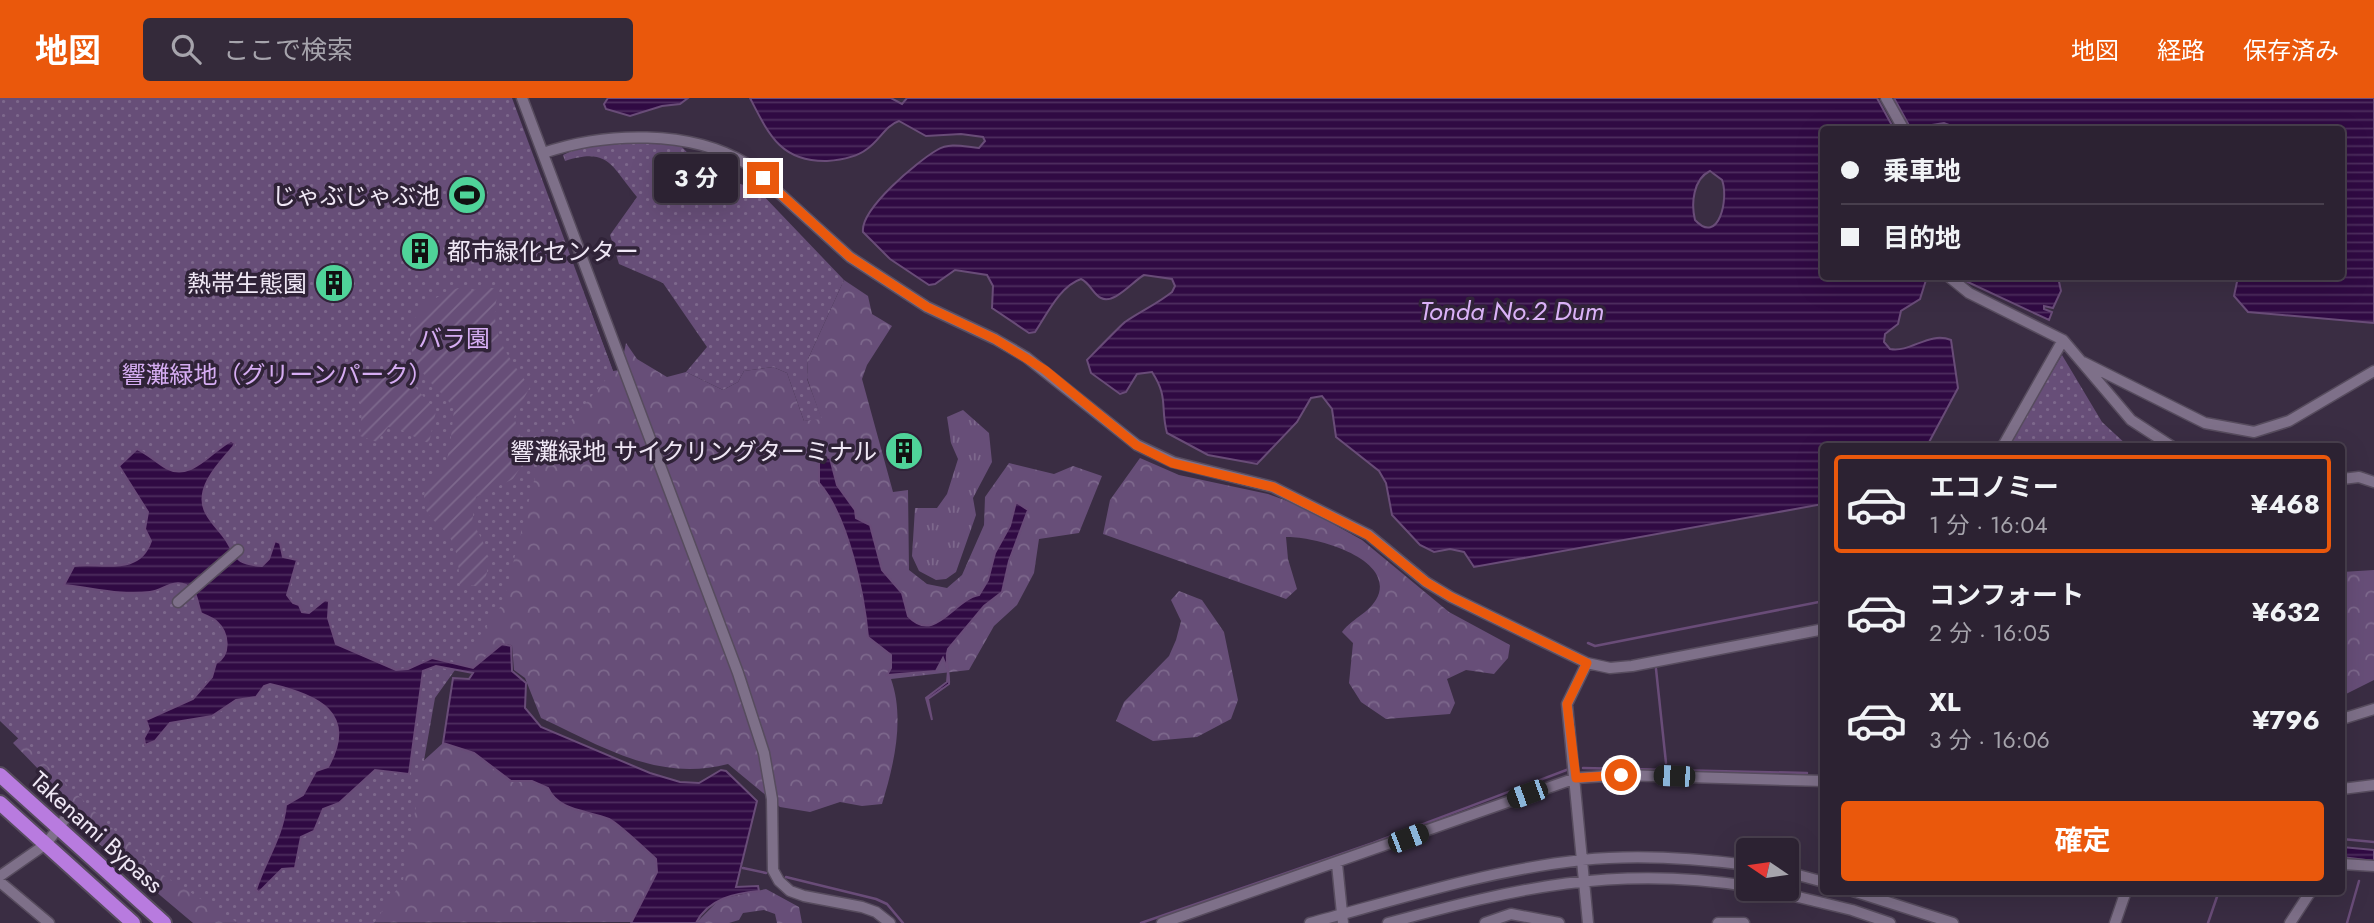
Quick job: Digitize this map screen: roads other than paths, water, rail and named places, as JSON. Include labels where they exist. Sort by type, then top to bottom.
[{"type":"highway","name":"Takenami Bypass","points":[[0,775],[164,923]]},
{"type":"highway","name":"Takenami Bypass","points":[[0,803],[133,923]]},
{"type":"street","points":[[522,98],[738,673],[759,739],[772,799],[773,870],[779,881],[790,891],[862,907],[876,912],[890,923]]},
{"type":"street","points":[[1886,98],[1901,126]]},
{"type":"street","points":[[543,153],[573,142],[643,138],[705,144],[730,153],[747,164],[850,257],[927,307],[995,339],[1045,370],[1136,445],[1172,463],[1273,487],[1368,535],[1426,582],[1451,597],[1587,663],[1610,668],[1632,666],[1820,630]]},
{"type":"street","points":[[1953,280],[1969,293],[2063,340],[2131,420],[2166,443]]},
{"type":"street","points":[[2005,443],[2063,340]]},
{"type":"street","points":[[2083,362],[2215,427],[2254,432],[2288,421],[2374,372]]},
{"type":"street","points":[[2345,479],[2359,477],[2374,482]]},
{"type":"street","points":[[178,602],[238,550]]},
{"type":"street","points":[[1587,663],[1567,704],[1588,923]]},
{"type":"street","points":[[2345,718],[2374,709]]},
{"type":"street","points":[[1162,923],[1337,864],[1576,778],[1621,775],[1820,781]]},
{"type":"street","points":[[2345,789],[2374,785]]},
{"type":"street","points":[[0,876],[46,844],[68,815]]},
{"type":"street","points":[[1310,923],[1342,919],[1498,874],[1583,860],[1676,858],[1736,864]]},
{"type":"street","points":[[1337,864],[1342,919]]},
{"type":"street","points":[[2345,864],[2374,866]]},
{"type":"street","points":[[1799,875],[1820,881]]},
{"type":"street","points":[[1388,923],[1498,894],[1585,880],[1660,877],[1736,885]]},
{"type":"street","points":[[0,882],[24,905],[49,923]]},
{"type":"street","points":[[1866,895],[1953,923]]},
{"type":"street","points":[[2115,923],[2125,895]]},
{"type":"street","points":[[2290,923],[2308,895]]},
{"type":"street","points":[[1799,897],[1838,906],[1889,923]]},
{"type":"street","points":[[1485,923],[1511,914],[1559,923]]},
{"type":"street","points":[[1718,923],[1744,923]]},
{"type":"water","points":[[608,98],[688,98],[680,104],[662,106],[630,116],[606,109],[604,104]]},
{"type":"water","name":"Tonda No.2 Dum","points":[[750,98],[891,98],[902,104],[907,98],[1877,98],[1892,126],[1820,126],[1820,280],[1926,280],[1920,299],[1901,311],[1898,324],[1885,334],[1884,342],[1890,349],[1898,349],[1935,338],[1951,340],[1958,388],[1929,443],[1820,443],[1820,505],[1474,567],[1464,552],[1450,549],[1434,552],[1420,545],[1392,515],[1386,483],[1379,471],[1336,437],[1332,409],[1322,396],[1311,398],[1297,422],[1257,464],[1208,455],[1167,433],[1161,389],[1152,372],[1137,374],[1126,392],[1120,394],[1091,373],[1087,360],[1125,322],[1172,292],[1175,286],[1172,279],[1144,275],[1117,295],[1106,299],[1098,296],[1081,279],[1060,294],[1035,332],[1029,333],[992,308],[993,286],[987,275],[955,270],[935,284],[929,285],[890,259],[863,232],[865,222],[880,199],[917,164],[947,146],[979,148],[985,141],[983,137],[961,134],[926,136],[899,121],[863,152],[848,158],[827,161],[798,157],[778,144]],"holes":[[[1710,171],[1722,180],[1723,207],[1716,224],[1703,226],[1695,220],[1694,214],[1694,200],[1700,180]]]},
{"type":"water","points":[[1894,98],[2374,98],[2374,323],[2248,312],[2234,296],[2237,280],[2345,280],[2345,126],[1952,126],[1944,123],[1909,126]]},
{"type":"water","name":"じゃぶじゃぶ池","points":[[475,178],[487,197],[481,210],[467,213],[448,198],[447,190],[451,184],[462,185]]},
{"type":"water","points":[[1963,280],[2059,280],[2061,291],[2053,308],[2044,306],[2044,309],[2052,312],[2049,320]]},
{"type":"water","points":[[231,441],[235,443],[233,447],[205,486],[203,504],[206,513],[242,562],[262,566],[269,559],[275,541],[280,543],[283,557],[297,560],[287,595],[293,603],[299,605],[302,612],[309,613],[325,600],[329,601],[328,618],[336,644],[396,670],[408,669],[432,658],[473,668],[502,644],[511,646],[512,671],[526,683],[525,708],[541,727],[650,773],[680,782],[699,783],[721,770],[726,771],[757,801],[736,887],[758,886],[759,891],[741,893],[715,903],[696,923],[631,923],[657,872],[656,859],[609,819],[567,806],[559,802],[548,788],[532,781],[511,781],[474,753],[443,743],[453,678],[469,679],[473,673],[436,666],[423,671],[409,774],[375,770],[339,803],[323,809],[314,831],[301,837],[295,868],[282,869],[259,892],[256,890],[278,838],[286,805],[303,795],[316,771],[328,767],[336,748],[338,733],[335,720],[328,709],[317,701],[304,694],[270,684],[264,686],[256,697],[236,700],[212,716],[170,723],[155,741],[145,745],[144,738],[149,729],[146,720],[193,699],[212,677],[216,663],[226,649],[224,632],[215,621],[201,613],[193,590],[181,583],[139,593],[64,585],[74,566],[128,564],[138,560],[151,541],[145,529],[148,512],[119,466],[137,449],[166,468],[184,471],[201,463]]},
{"type":"water","points":[[819,456],[830,458],[837,485],[855,510],[856,518],[870,525],[882,570],[902,593],[908,616],[918,624],[927,626],[936,623],[970,598],[979,595],[988,580],[995,553],[1010,526],[1016,502],[1028,510],[1009,561],[1002,592],[984,606],[948,649],[949,684],[928,699],[932,720],[926,698],[947,682],[948,671],[943,658],[936,671],[887,675],[891,668],[891,655],[868,637],[853,556],[838,515],[819,483]]},
{"type":"water","points":[[2345,847],[2374,850],[2374,861],[2345,857]]},
{"type":"waterway","points":[[1588,643],[1595,646],[1820,602]]},
{"type":"waterway","points":[[1656,669],[1666,763]]},
{"type":"waterway","points":[[1583,768],[1807,773]]},
{"type":"waterway","points":[[1141,923],[1373,843],[1569,769]]},
{"type":"waterway","points":[[2345,839],[2374,842]]},
{"type":"waterway","points":[[743,868],[766,873]]},
{"type":"waterway","points":[[786,877],[876,899],[887,904],[903,923]]},
{"type":"waterway","points":[[2347,923],[2359,881]]},
{"type":"waterway","points":[[2208,923],[2218,895]]},
{"type":"place","name":"じゃぶじゃぶ池","points":[[467,195]]},
{"type":"place","name":"都市緑化センター","points":[[420,251]]},
{"type":"place","name":"熱帯生態園","points":[[334,283]]},
{"type":"place","name":"響灘緑地 サイクリングターミナル","points":[[904,451]]},
{"type":"park label","name":"バラ園","points":[[454,338]]},
{"type":"park label","name":"響灘緑地（グリーンパーク）","points":[[277,374]]}]
